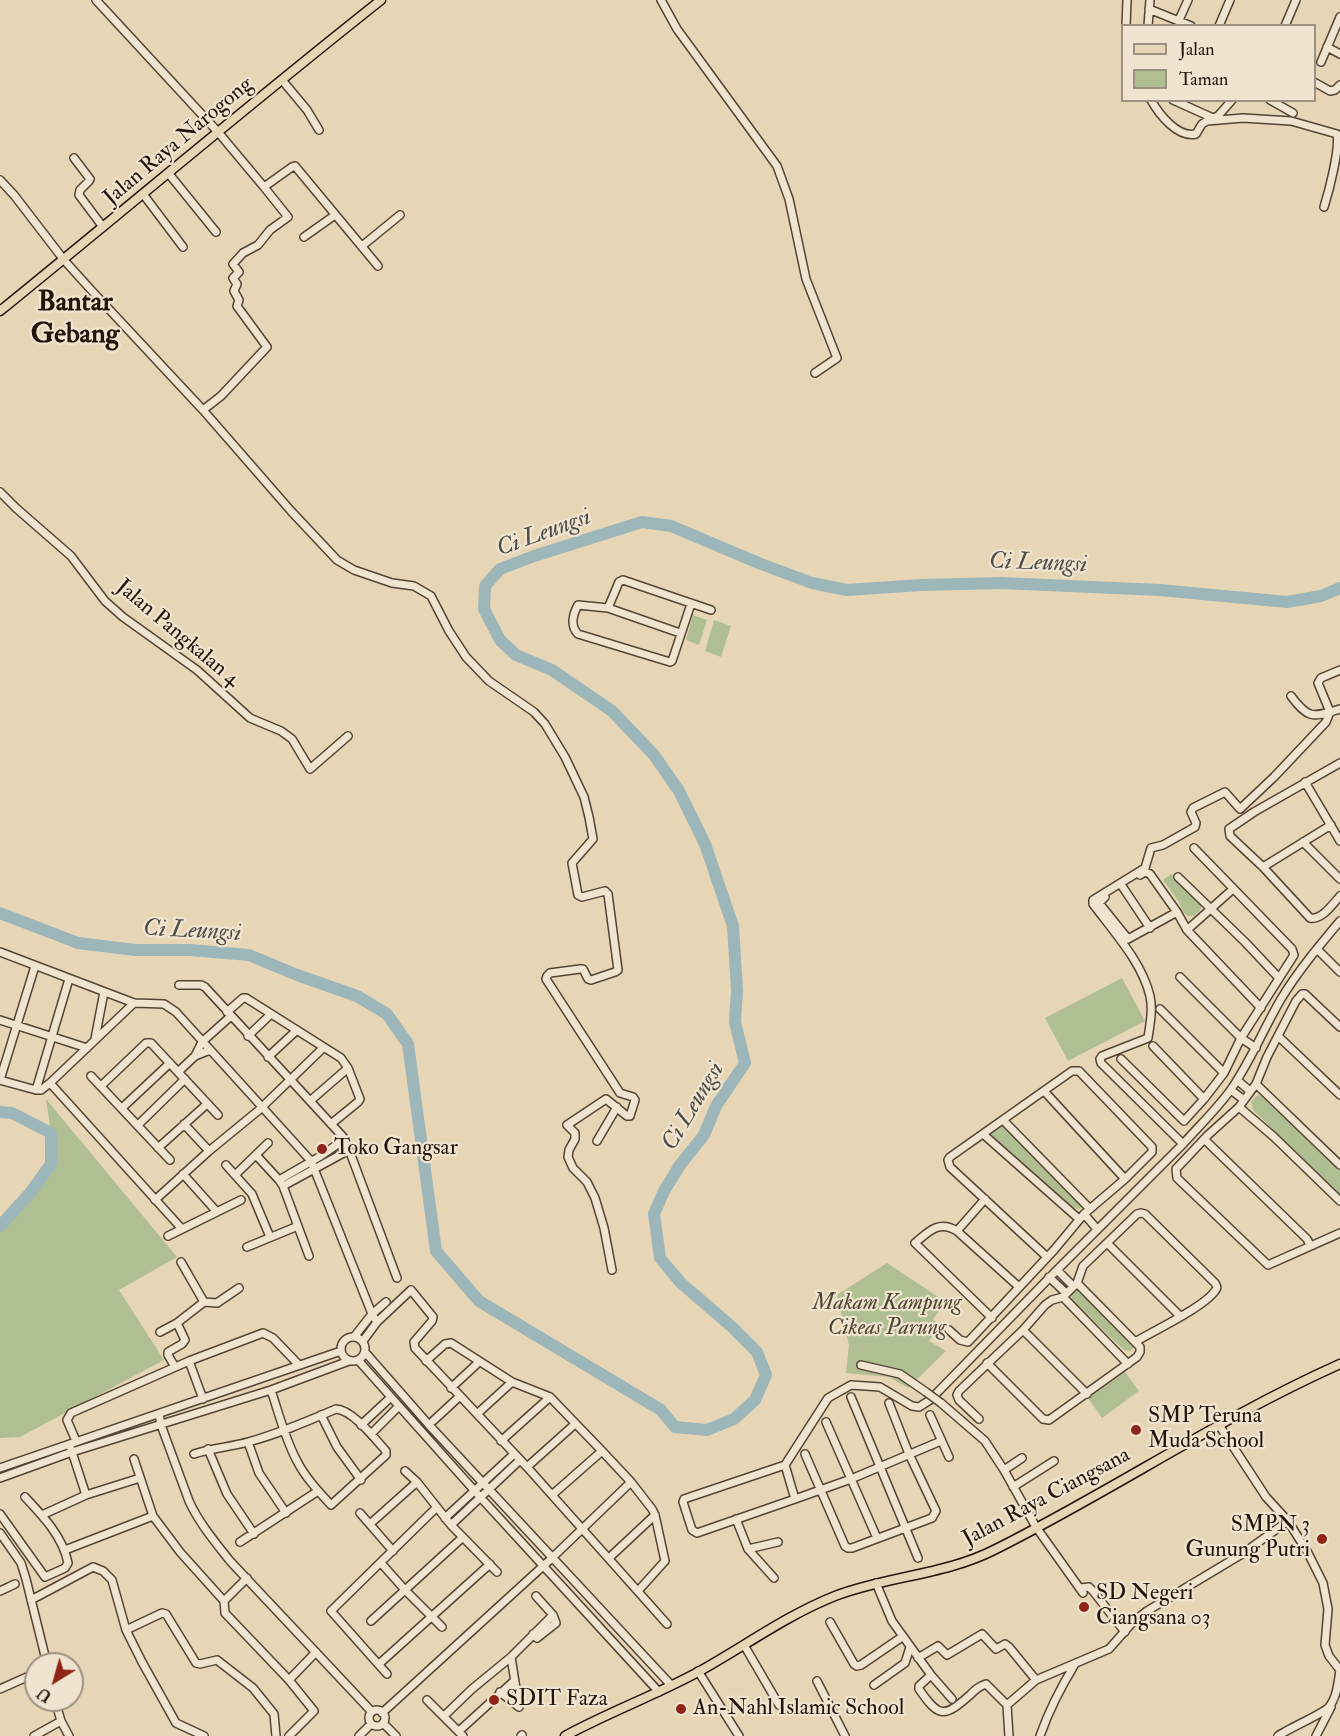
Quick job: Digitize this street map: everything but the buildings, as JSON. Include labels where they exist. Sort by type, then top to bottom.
[{"type":"main road","name":"Jalan Raya Narogong","points":[[0,311],[381,0]]},
{"type":"main road","name":"Jalan Raya Ciangsana","points":[[565,1736],[659,1692],[822,1602],[854,1589],[976,1559],[1071,1509],[1219,1425],[1340,1364]]},
{"type":"street","points":[[660,0],[677,29],[777,166],[785,184],[806,279],[837,358],[815,373]]},
{"type":"street","points":[[1126,24],[1127,0]]},
{"type":"street","points":[[1148,24],[1150,0]]},
{"type":"street","points":[[1179,20],[1188,0]]},
{"type":"street","points":[[1220,24],[1230,0]]},
{"type":"street","points":[[1286,24],[1296,0]]},
{"type":"street","points":[[98,1],[219,132],[288,217],[270,230],[258,245],[243,254],[233,264],[239,272],[233,278],[237,284],[234,291],[239,300],[237,306],[267,347],[221,396],[203,410]]},
{"type":"street","points":[[1149,9],[1187,24]]},
{"type":"street","points":[[1321,62],[1340,17]]},
{"type":"street","points":[[1327,47],[1340,54]]},
{"type":"street","points":[[282,80],[307,110],[319,130]]},
{"type":"street","points":[[1316,83],[1330,91],[1340,85]]},
{"type":"street","points":[[1152,102],[1166,122],[1189,135],[1196,134],[1202,124],[1207,121],[1243,118],[1291,121],[1337,134],[1339,138],[1324,207]]},
{"type":"street","points":[[1177,102],[1213,118],[1218,116],[1230,102]]},
{"type":"street","points":[[1274,102],[1293,113]]},
{"type":"street","points":[[74,158],[90,179],[80,190],[80,195],[103,227]]},
{"type":"street","points":[[264,187],[294,166],[378,266]]},
{"type":"street","points":[[169,174],[216,232]]},
{"type":"street","points":[[0,180],[64,260],[203,410],[337,560],[354,570],[392,583],[414,586],[431,596],[449,631],[466,657],[489,681],[534,712],[552,735],[580,788],[589,817],[592,840],[572,863],[578,895],[583,897],[605,891],[608,894],[618,969],[591,980],[588,979],[583,969],[550,973],[546,979],[620,1093],[635,1099],[630,1116],[608,1100],[604,1100],[567,1125],[575,1133],[575,1139],[568,1154],[570,1163],[587,1182],[595,1198],[612,1270]]},
{"type":"street","points":[[143,194],[183,247]]},
{"type":"street","points":[[304,237],[335,215]]},
{"type":"street","points":[[362,246],[400,215]]},
{"type":"street","name":"Jalan Pangkalan 4","points":[[0,492],[71,556],[105,601],[123,617],[196,670],[250,718],[292,739],[310,769],[348,736]]},
{"type":"street","points":[[608,608],[619,582],[623,580],[711,610]]},
{"type":"street","points":[[680,633],[608,608],[578,605],[572,624],[578,634],[669,662],[672,661],[691,604]]},
{"type":"street","points":[[1183,1144],[1100,1059],[1102,1056],[1148,1038],[1151,1005],[1146,983],[1133,960],[1093,904],[1093,900],[1145,868],[1151,848],[1162,845],[1195,827],[1192,808],[1225,792],[1240,810],[1326,722],[1330,712],[1318,683],[1321,678],[1340,670]]},
{"type":"street","points":[[1291,696],[1301,709],[1311,715],[1318,716],[1340,709]]},
{"type":"street","points":[[1340,763],[1254,812],[1229,829],[1230,836],[1313,920],[1319,918],[1340,896]]},
{"type":"street","points":[[1305,782],[1340,841]]},
{"type":"street","points":[[1263,867],[1331,825]]},
{"type":"street","points":[[1304,842],[1340,879]]},
{"type":"street","points":[[1121,1059],[1184,1121],[1224,1073],[1241,1038],[1278,977],[1293,957],[1294,952],[1194,848]]},
{"type":"street","points":[[1177,912],[1128,939],[1099,903],[1145,872],[1150,873],[1177,912],[1187,930],[1261,1008]]},
{"type":"street","points":[[1178,877],[1278,977]]},
{"type":"street","points":[[1122,886],[1150,928]]},
{"type":"street","points":[[1187,930],[1233,890]]},
{"type":"street","points":[[941,1441],[850,1479],[697,1533],[692,1530],[683,1502],[684,1499],[785,1465],[828,1398],[851,1385],[880,1387],[912,1406],[919,1407],[930,1400],[1049,1277],[1183,1144],[1231,1090],[1296,976],[1340,921]]},
{"type":"street","points":[[1317,949],[1340,972]]},
{"type":"street","points":[[0,954],[134,1003],[164,1005],[184,1020],[313,1165],[377,1322]]},
{"type":"street","points":[[35,966],[0,1080],[41,1090],[134,1003]]},
{"type":"street","points":[[1180,977],[1241,1038],[1256,1048]]},
{"type":"street","points":[[36,1090],[69,979]]},
{"type":"street","points":[[179,985],[203,986],[345,1139],[397,1278]]},
{"type":"street","points":[[95,1039],[104,992]]},
{"type":"street","points":[[1340,1027],[1305,994],[1302,994],[1296,1001],[1267,1057],[1256,1084],[1239,1107],[1176,1168],[1177,1178],[1268,1265],[1340,1233]]},
{"type":"street","points":[[178,1072],[195,1056],[202,1042],[245,998],[341,1058],[348,1068],[359,1101],[331,1124]]},
{"type":"street","points":[[1160,1009],[1224,1073]]},
{"type":"street","points":[[248,1036],[271,1014]]},
{"type":"street","points":[[0,1020],[87,1048]]},
{"type":"street","points":[[268,1057],[297,1030]]},
{"type":"street","points":[[1278,1036],[1340,1095]]},
{"type":"street","points":[[101,1086],[146,1043],[153,1044],[218,1115]]},
{"type":"street","points":[[1153,1046],[1204,1099]]},
{"type":"street","points":[[155,1200],[262,1107],[323,1048]]},
{"type":"street","points":[[195,1056],[210,1050]]},
{"type":"street","points":[[122,1108],[170,1063]]},
{"type":"street","points":[[310,1101],[348,1068]]},
{"type":"street","points":[[949,1330],[960,1340],[968,1342],[992,1318],[1047,1257],[1084,1214],[1152,1152],[1152,1147],[1079,1071],[1072,1071],[950,1156],[948,1164],[1047,1257]]},
{"type":"street","points":[[91,1076],[170,1160]]},
{"type":"street","points":[[138,1125],[185,1080]]},
{"type":"street","points":[[1237,1080],[1250,1092]]},
{"type":"street","points":[[50,1083],[182,1229]]},
{"type":"street","points":[[1256,1084],[1340,1165]]},
{"type":"street","points":[[1231,1090],[1244,1100]]},
{"type":"street","points":[[1044,1091],[1125,1179]]},
{"type":"street","points":[[158,1148],[207,1104]]},
{"type":"street","points":[[597,1141],[617,1107]]},
{"type":"street","points":[[1239,1107],[1340,1201]]},
{"type":"street","points":[[1003,1120],[1097,1229]]},
{"type":"street","points":[[184,1124],[209,1151]]},
{"type":"street","points":[[983,1134],[1084,1214]]},
{"type":"street","points":[[313,1165],[345,1139]]},
{"type":"street","points":[[1204,1139],[1307,1239],[1310,1245]]},
{"type":"street","points":[[235,1175],[268,1143]]},
{"type":"street","points":[[281,1183],[313,1165],[349,1150]]},
{"type":"street","points":[[256,1155],[281,1183],[309,1256]]},
{"type":"street","points":[[226,1165],[252,1194],[270,1237]]},
{"type":"street","points":[[183,1174],[218,1212]]},
{"type":"street","points":[[957,1231],[985,1199]]},
{"type":"street","points":[[168,1236],[241,1200]]},
{"type":"street","points":[[979,1419],[959,1400],[957,1395],[959,1391],[1023,1330],[1045,1305],[1065,1295],[1075,1285],[1083,1266],[1137,1214],[1141,1213],[1145,1214],[1215,1283],[1216,1290],[1206,1301],[1135,1342]]},
{"type":"street","points":[[247,1247],[298,1226]]},
{"type":"street","points":[[992,1318],[915,1243],[930,1230],[950,1227],[1019,1287]]},
{"type":"street","points":[[1107,1243],[1180,1316]]},
{"type":"street","points":[[181,1263],[204,1302]]},
{"type":"street","points":[[987,1363],[1043,1419],[1049,1420],[1137,1358],[1140,1347],[1057,1270]]},
{"type":"street","points":[[1049,1277],[1128,1364]]},
{"type":"street","points":[[160,1332],[177,1323],[204,1302],[217,1303],[239,1288]]},
{"type":"street","points":[[667,1624],[527,1467],[426,1361],[414,1345],[433,1317],[411,1290],[377,1322],[363,1341],[365,1352],[429,1425],[554,1556],[672,1685]]},
{"type":"street","points":[[354,1337],[372,1314],[386,1302]]},
{"type":"street","points":[[175,1367],[168,1352],[183,1344],[185,1340],[177,1323]]},
{"type":"street","points":[[1023,1330],[1087,1394]]},
{"type":"street","points":[[86,1495],[72,1452],[73,1443],[67,1420],[71,1413],[189,1361],[263,1333],[273,1338],[299,1365]]},
{"type":"street","points":[[349,1361],[341,1351],[342,1344],[347,1338],[354,1337],[363,1341]]},
{"type":"street","points":[[426,1361],[449,1343],[512,1382],[550,1397],[631,1482],[656,1515],[665,1561],[638,1591]]},
{"type":"street","points":[[0,1468],[341,1351]]},
{"type":"street","points":[[0,1478],[72,1452],[271,1390],[349,1361],[358,1360],[365,1352]]},
{"type":"street","points":[[358,1360],[474,1491],[659,1692]]},
{"type":"street","points":[[189,1361],[203,1399]]},
{"type":"street","points":[[451,1388],[479,1362]]},
{"type":"street","points":[[861,1365],[900,1374],[941,1403],[985,1441],[1036,1527],[1082,1590],[1089,1587],[1125,1632]]},
{"type":"street","points":[[477,1414],[512,1382]]},
{"type":"street","points":[[194,1454],[208,1449],[248,1442],[284,1430],[336,1409],[340,1409],[371,1434],[386,1451],[386,1455],[331,1505],[297,1462],[284,1430],[271,1390]]},
{"type":"street","points":[[433,1421],[459,1397]]},
{"type":"street","points":[[501,1441],[550,1397]]},
{"type":"street","points":[[851,1397],[918,1558]]},
{"type":"street","points":[[361,1425],[390,1398]]},
{"type":"street","points":[[805,1454],[845,1546],[848,1548],[932,1518],[936,1511],[909,1454],[889,1403]]},
{"type":"street","points":[[371,1434],[399,1406]]},
{"type":"street","points":[[159,1414],[182,1485],[194,1513],[224,1554],[372,1712],[382,1713]]},
{"type":"street","points":[[321,1415],[337,1447],[361,1480]]},
{"type":"street","points":[[930,1415],[949,1457]]},
{"type":"street","points":[[826,1422],[877,1538]]},
{"type":"street","points":[[527,1467],[575,1424]]},
{"type":"street","points":[[1219,1425],[1266,1497],[1288,1521],[1308,1552],[1323,1582],[1328,1610],[1325,1645],[1329,1656],[1340,1670],[1329,1713],[1316,1736]]},
{"type":"street","points":[[248,1442],[259,1473],[286,1513]]},
{"type":"street","points":[[208,1449],[227,1494],[254,1534]]},
{"type":"street","points":[[552,1495],[602,1451]]},
{"type":"street","points":[[445,1518],[483,1483],[517,1457]]},
{"type":"street","points":[[451,1525],[489,1490],[517,1457]]},
{"type":"street","points":[[1004,1470],[1022,1458]]},
{"type":"street","points":[[135,1459],[153,1516],[183,1557],[224,1601],[225,1613],[289,1680],[314,1712],[289,1736]]},
{"type":"street","points":[[1013,1487],[1054,1461]]},
{"type":"street","points":[[785,1465],[795,1499]]},
{"type":"street","points":[[405,1471],[417,1482],[451,1525],[497,1572]]},
{"type":"street","points":[[42,1515],[86,1495],[140,1478]]},
{"type":"street","points":[[370,1524],[417,1482]]},
{"type":"street","points":[[382,1713],[554,1556],[631,1482]]},
{"type":"street","points":[[240,1542],[318,1491]]},
{"type":"street","points":[[0,1514],[45,1577],[67,1566],[65,1550],[42,1515],[25,1497]]},
{"type":"street","points":[[387,1674],[332,1611],[436,1508]]},
{"type":"street","points":[[360,1513],[393,1551]]},
{"type":"street","points":[[609,1557],[656,1515]]},
{"type":"street","points":[[65,1550],[153,1516]]},
{"type":"street","points":[[736,1519],[748,1549],[774,1578]]},
{"type":"street","points":[[1007,1705],[1036,1680],[1109,1649],[1147,1611],[1242,1554],[1288,1521]]},
{"type":"street","points":[[0,1533],[21,1563],[43,1652]]},
{"type":"street","points":[[371,1621],[463,1537]]},
{"type":"street","points":[[748,1549],[778,1542]]},
{"type":"street","points":[[381,1563],[442,1627]]},
{"type":"street","points":[[379,1664],[489,1564]]},
{"type":"street","points":[[30,1600],[93,1567],[104,1570],[112,1580],[126,1630],[176,1723],[204,1736]]},
{"type":"street","points":[[224,1601],[247,1578]]},
{"type":"street","points":[[876,1583],[892,1621],[918,1659],[952,1699]]},
{"type":"street","points":[[0,1591],[15,1584]]},
{"type":"street","points":[[444,1716],[511,1657],[533,1634],[537,1638],[556,1623],[536,1596]]},
{"type":"street","points":[[126,1630],[162,1613],[166,1614],[196,1663],[217,1660],[252,1688],[275,1716],[276,1736]]},
{"type":"street","points":[[830,1622],[857,1666],[902,1636]]},
{"type":"street","points":[[918,1659],[938,1646],[947,1655],[982,1634],[996,1649],[1005,1644],[1009,1647],[1036,1680]]},
{"type":"street","points":[[744,1645],[779,1705]]},
{"type":"street","points":[[874,1684],[905,1663],[910,1647]]},
{"type":"street","points":[[289,1680],[316,1652]]},
{"type":"street","points":[[500,1692],[519,1707],[511,1657]]},
{"type":"street","points":[[1040,1736],[1048,1714],[1075,1664]]},
{"type":"street","points":[[698,1671],[739,1736]]},
{"type":"street","points":[[931,1675],[919,1686],[919,1689],[936,1710],[942,1713],[955,1708],[986,1684],[1007,1705],[1009,1736]]},
{"type":"street","points":[[0,1689],[24,1678]]},
{"type":"street","points":[[427,1700],[461,1734],[500,1692],[514,1681]]},
{"type":"street","points":[[817,1681],[845,1736]]},
{"type":"street","points":[[1278,1736],[1328,1709],[1335,1696]]},
{"type":"street","points":[[58,1712],[69,1736]]},
{"type":"street","points":[[371,1724],[369,1718],[372,1712]]},
{"type":"street","points":[[382,1713],[383,1723]]},
{"type":"street","points":[[34,1736],[61,1721]]},
{"type":"street","points":[[371,1724],[377,1726],[383,1723]]},
{"type":"street","points":[[383,1723],[396,1736]]},
{"type":"street","points":[[359,1736],[371,1724]]},
{"type":"green space","points":[[693,615],[707,620],[699,645],[686,640]]},
{"type":"green space","points":[[714,620],[731,626],[721,657],[705,651]]},
{"type":"green space","points":[[1171,874],[1201,906],[1194,916],[1188,916],[1183,912],[1179,902],[1163,880]]},
{"type":"green space","points":[[1122,978],[1145,1021],[1068,1061],[1045,1018]]},
{"type":"green space","points":[[1259,1095],[1264,1097],[1340,1171],[1340,1195],[1253,1110],[1251,1102]]},
{"type":"green space","points":[[46,1099],[177,1257],[119,1290],[164,1360],[20,1437],[0,1438],[0,1226],[30,1193],[51,1164],[51,1133]]},
{"type":"green space","points":[[1004,1125],[1083,1206],[1079,1209],[1072,1208],[992,1137],[991,1134]]},
{"type":"green space","name":"Makam Kampung Cikeas Parung","points":[[887,1263],[946,1302],[933,1319],[940,1326],[929,1341],[946,1351],[908,1388],[889,1377],[846,1373],[849,1345],[837,1295]]},
{"type":"green space","points":[[1078,1289],[1136,1344],[1131,1351],[1124,1350],[1072,1300],[1071,1293]]},
{"type":"green space","points":[[1125,1372],[1139,1391],[1102,1418],[1088,1398]]},
{"type":"waterway","name":"Ci Leungsi","points":[[0,913],[78,943],[135,950],[190,950],[249,955],[357,996],[387,1014],[408,1044],[436,1251],[479,1301],[661,1410],[675,1427],[707,1430],[734,1419],[755,1400],[766,1375],[757,1352],[681,1283],[660,1258],[654,1214],[664,1191],[680,1165],[704,1135],[716,1106],[745,1063],[735,1022],[737,991],[733,926],[705,844],[679,791],[654,755],[612,711],[552,670],[516,655],[500,640],[484,609],[485,586],[500,569],[642,522],[671,526],[812,583],[847,590],[1001,583],[1160,590],[1287,602],[1321,596],[1340,588]]},
{"type":"waterway","name":"Ci Leungsi","points":[[0,1112],[12,1113],[51,1133],[51,1164],[30,1193],[0,1226]]},
{"type":"place","name":"Toko Gangsar","points":[[322,1149]]},
{"type":"place","name":"SMP Teruna Muda School","points":[[1136,1430]]},
{"type":"place","name":"SMPN 3 Gunung Putri","points":[[1322,1539]]},
{"type":"place","name":"SD Negeri Ciangsana 03","points":[[1084,1607]]},
{"type":"place","name":"SDIT Faza","points":[[494,1700]]},
{"type":"place","name":"An-Nahl Islamic School","points":[[681,1709]]},
{"type":"district","name":"Bantar Gebang","points":[[75,320]]}]
